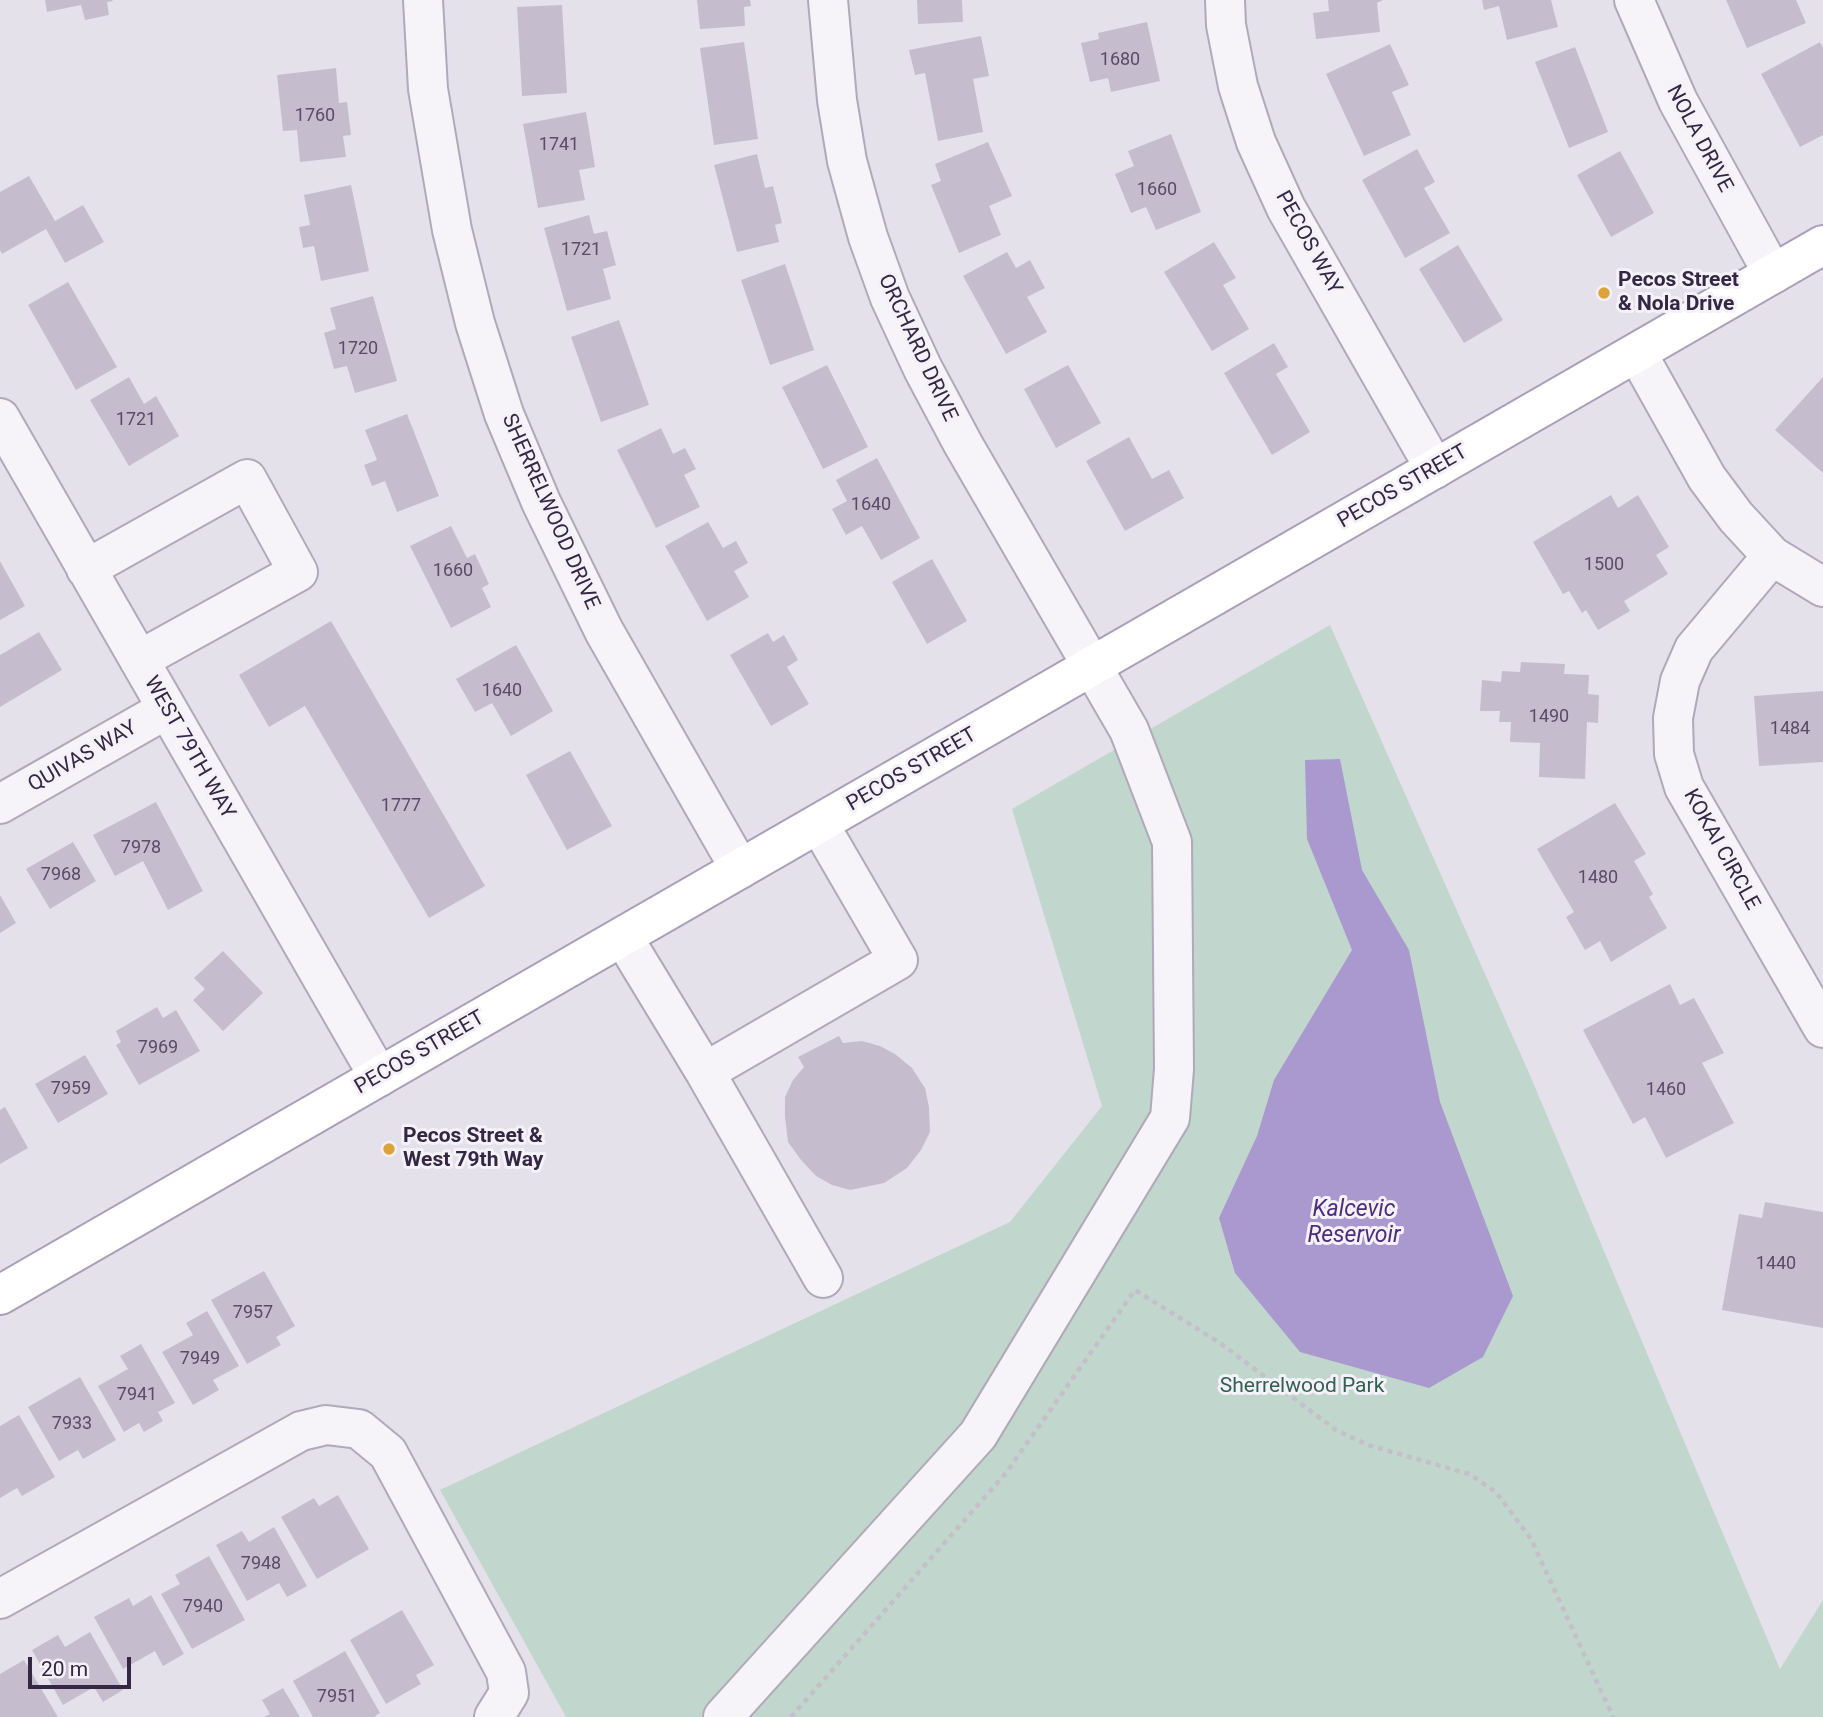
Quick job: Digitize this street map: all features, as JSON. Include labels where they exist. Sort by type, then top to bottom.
[{"type":"main road","name":"PECOS STREET","points":[[0,1295],[1823,245]]},
{"type":"street","name":"SHERRELWOOD DRIVE","points":[[424,0],[428,89],[452,230],[475,323],[504,414],[541,502],[604,631],[740,869]]},
{"type":"street","name":"ORCHARD DRIVE","points":[[723,1717],[978,1434],[1170,1118],[1174,1069],[1172,842],[1129,730],[962,443],[890,298],[868,237],[847,161],[837,100],[828,0]]},
{"type":"street","name":"PECOS WAY","points":[[1225,0],[1226,24],[1238,86],[1256,142],[1286,208],[1435,469]]},
{"type":"street","name":"NOLA DRIVE","points":[[1634,0],[1678,101],[1773,274]]},
{"type":"street","points":[[1637,353],[1707,478],[1736,517],[1772,556],[1823,587]]},
{"type":"street","name":"WEST 79TH WAY","points":[[0,418],[379,1077]]},
{"type":"street","points":[[86,569],[247,479],[298,572],[139,660]]},
{"type":"street","name":"KOKAI CIRCLE","points":[[1772,556],[1694,649],[1680,681],[1673,718],[1674,754],[1684,787],[1823,1028]]},
{"type":"street","name":"QUIVAS WAY","points":[[0,804],[167,709]]},
{"type":"street","points":[[705,1072],[898,960],[819,824]]},
{"type":"street","points":[[623,937],[705,1072],[823,1278]]},
{"type":"street","points":[[0,1599],[302,1431],[326,1425],[359,1429],[388,1453],[506,1672],[509,1693],[494,1717]]},
{"type":"path","points":[[791,1717],[1006,1473],[1135,1290],[1220,1343],[1336,1430],[1368,1445],[1469,1474],[1496,1492],[1531,1539],[1613,1717]]},
{"type":"green space","name":"Sherrelwood Park","points":[[1330,625],[1529,1073],[1780,1669],[1823,1600],[1823,1717],[566,1717],[440,1490],[1010,1222],[1102,1106],[1012,809]]},
{"type":"water","name":"Kalcevic Reservoir","points":[[1340,759],[1362,870],[1409,950],[1440,1102],[1513,1296],[1483,1357],[1429,1388],[1300,1352],[1235,1273],[1219,1218],[1257,1136],[1274,1080],[1352,950],[1307,839],[1305,760]]},
{"type":"building","points":[[45,0],[113,1],[107,2],[109,15],[85,20],[81,5],[47,12]]},
{"type":"building","points":[[697,0],[750,0],[751,6],[744,7],[745,26],[700,29]]},
{"type":"building","points":[[917,0],[962,0],[963,22],[918,24]]},
{"type":"building","points":[[1328,0],[1383,0],[1377,3],[1380,32],[1316,39],[1313,13],[1329,11]]},
{"type":"building","points":[[1482,0],[1551,0],[1558,27],[1507,40],[1499,6],[1484,10]]},
{"type":"building","points":[[1726,0],[1796,0],[1806,23],[1747,48]]},
{"type":"building","points":[[562,5],[567,93],[522,96],[517,7]]},
{"type":"building","points":[[1147,22],[1160,81],[1111,92],[1108,78],[1090,82],[1081,43],[1099,39],[1098,33]]},
{"type":"building","points":[[981,36],[989,76],[973,79],[983,132],[938,141],[925,73],[915,75],[909,50]]},
{"type":"building","points":[[744,42],[758,139],[714,145],[700,48]]},
{"type":"building","points":[[1820,42],[1823,48],[1823,135],[1800,147],[1761,74]]},
{"type":"building","points":[[1390,44],[1409,85],[1392,92],[1411,135],[1364,156],[1326,74]]},
{"type":"building","points":[[1575,47],[1608,132],[1569,148],[1535,62]]},
{"type":"building","points":[[336,68],[339,103],[347,102],[351,135],[343,136],[346,157],[300,162],[297,130],[283,131],[277,75]]},
{"type":"building","points":[[586,112],[595,167],[579,170],[585,200],[538,208],[523,124]]},
{"type":"building","points":[[1171,134],[1201,212],[1156,230],[1146,207],[1131,213],[1115,174],[1134,166],[1128,151]]},
{"type":"building","points":[[988,142],[1012,196],[989,206],[1001,235],[959,253],[931,185],[941,181],[935,164]]},
{"type":"building","points":[[1417,149],[1435,182],[1424,188],[1450,233],[1405,258],[1362,180]]},
{"type":"building","points":[[1620,151],[1654,213],[1611,237],[1577,175]]},
{"type":"building","points":[[757,154],[765,188],[773,186],[782,223],[775,225],[779,242],[737,252],[714,165]]},
{"type":"building","points":[[29,176],[55,221],[83,205],[104,242],[65,263],[46,229],[2,254],[0,192]]},
{"type":"building","points":[[351,185],[369,271],[321,281],[314,246],[303,248],[299,227],[310,225],[304,195]]},
{"type":"building","points":[[589,215],[594,234],[607,231],[616,265],[603,269],[611,299],[567,311],[544,228]]},
{"type":"building","points":[[1214,242],[1236,278],[1223,285],[1249,329],[1212,351],[1164,272]]},
{"type":"building","points":[[1458,245],[1503,320],[1464,343],[1419,269]]},
{"type":"building","points":[[1007,252],[1016,268],[1030,260],[1045,288],[1027,297],[1047,332],[1006,354],[963,276]]},
{"type":"building","points":[[785,264],[814,350],[770,365],[741,280]]},
{"type":"building","points":[[68,282],[117,367],[76,390],[28,305]]},
{"type":"building","points":[[373,296],[397,381],[355,393],[347,366],[334,369],[324,333],[336,329],[330,308]]},
{"type":"building","points":[[619,320],[649,405],[601,422],[571,337]]},
{"type":"building","points":[[1274,343],[1288,367],[1276,374],[1310,432],[1272,455],[1224,373]]},
{"type":"building","points":[[827,365],[868,447],[823,469],[782,387]]},
{"type":"building","points":[[1068,365],[1101,423],[1056,448],[1024,389]]},
{"type":"building","points":[[129,377],[144,404],[156,396],[179,436],[129,466],[90,400]]},
{"type":"building","points":[[1823,377],[1823,473],[1775,430]]},
{"type":"building","points":[[407,414],[439,496],[397,512],[385,481],[372,486],[364,465],[377,460],[365,430]]},
{"type":"building","points":[[661,428],[673,454],[685,448],[696,469],[684,475],[700,507],[656,528],[617,450]]},
{"type":"building","points":[[1129,437],[1152,479],[1169,470],[1184,498],[1125,531],[1086,461]]},
{"type":"building","points":[[877,458],[920,538],[881,560],[862,526],[846,535],[832,509],[847,501],[836,480]]},
{"type":"building","points":[[1611,495],[1618,508],[1638,495],[1669,547],[1656,555],[1668,574],[1624,601],[1630,611],[1598,630],[1586,610],[1582,613],[1569,591],[1563,594],[1533,542]]},
{"type":"building","points":[[708,522],[723,548],[736,541],[748,563],[734,571],[749,597],[707,621],[665,546]]},
{"type":"building","points":[[451,526],[467,558],[475,554],[489,584],[482,588],[491,607],[451,628],[410,546]]},
{"type":"building","points":[[932,559],[967,621],[927,644],[892,582]]},
{"type":"building","points":[[0,561],[25,606],[0,620]]},
{"type":"building","points":[[331,621],[485,886],[429,918],[305,706],[269,727],[239,675]]},
{"type":"building","points":[[39,632],[62,670],[0,707],[0,655]]},
{"type":"building","points":[[768,633],[773,642],[784,635],[798,660],[787,667],[809,704],[771,726],[730,655]]},
{"type":"building","points":[[516,645],[553,711],[511,736],[492,703],[475,712],[456,679]]},
{"type":"building","points":[[1521,662],[1565,664],[1564,674],[1589,675],[1588,694],[1599,695],[1598,723],[1587,722],[1585,779],[1539,777],[1540,743],[1510,742],[1511,722],[1499,722],[1500,711],[1480,711],[1482,680],[1501,682],[1502,671],[1520,672]]},
{"type":"building","points":[[1823,691],[1823,762],[1759,766],[1754,696]]},
{"type":"building","points":[[570,751],[612,826],[567,850],[526,775]]},
{"type":"building","points":[[156,802],[203,891],[168,910],[143,861],[115,876],[93,835]]},
{"type":"building","points":[[1615,803],[1646,854],[1634,861],[1653,894],[1649,897],[1667,928],[1611,962],[1600,941],[1585,950],[1566,917],[1574,912],[1537,849]]},
{"type":"building","points":[[73,842],[96,881],[50,909],[26,869]]},
{"type":"building","points":[[0,895],[16,923],[0,933]]},
{"type":"building","points":[[223,951],[263,993],[223,1031],[193,1000],[205,989],[194,978]]},
{"type":"building","points":[[1670,984],[1680,1005],[1694,998],[1724,1053],[1702,1063],[1734,1123],[1666,1158],[1645,1117],[1633,1124],[1583,1030]]},
{"type":"building","points":[[157,1007],[163,1018],[176,1010],[200,1051],[139,1085],[116,1045],[121,1042],[116,1031]]},
{"type":"building","points":[[839,1036],[843,1043],[862,1041],[895,1054],[912,1068],[925,1088],[929,1107],[930,1132],[921,1150],[907,1168],[884,1183],[850,1190],[832,1185],[816,1176],[801,1160],[788,1142],[785,1117],[785,1097],[793,1080],[804,1067],[798,1057]]},
{"type":"building","points":[[85,1055],[108,1094],[58,1123],[35,1084]]},
{"type":"building","points":[[5,1107],[28,1148],[0,1164],[0,1110]]},
{"type":"building","points":[[1765,1202],[1823,1212],[1823,1328],[1722,1310],[1739,1214],[1762,1218]]},
{"type":"building","points":[[264,1271],[295,1326],[276,1337],[281,1345],[247,1364],[211,1300]]},
{"type":"building","points":[[207,1311],[239,1366],[213,1380],[219,1390],[193,1405],[162,1352],[193,1335],[186,1323]]},
{"type":"building","points":[[141,1344],[175,1403],[158,1412],[163,1421],[144,1432],[139,1423],[124,1432],[98,1386],[128,1369],[120,1356]]},
{"type":"building","points":[[80,1377],[116,1440],[83,1459],[78,1450],[59,1461],[28,1407]]},
{"type":"building","points":[[19,1415],[55,1477],[22,1496],[17,1488],[0,1498],[0,1426]]},
{"type":"building","points":[[338,1495],[369,1549],[317,1579],[281,1517],[314,1498],[319,1506]]},
{"type":"building","points":[[274,1527],[307,1586],[287,1597],[279,1583],[247,1601],[216,1545],[242,1531],[249,1542]]},
{"type":"building","points":[[209,1556],[245,1620],[192,1649],[161,1594],[180,1584],[175,1575]]},
{"type":"building","points":[[151,1595],[184,1654],[163,1666],[155,1651],[123,1669],[94,1617],[129,1598],[133,1606]]},
{"type":"building","points":[[402,1610],[434,1665],[416,1675],[421,1684],[386,1704],[350,1640]]},
{"type":"building","points":[[90,1632],[123,1690],[103,1702],[94,1687],[63,1705],[32,1650],[58,1635],[65,1647]]},
{"type":"building","points":[[345,1651],[380,1713],[374,1717],[313,1717],[293,1681]]},
{"type":"building","points":[[24,1660],[58,1717],[0,1717],[0,1674]]},
{"type":"building","points":[[283,1688],[300,1717],[264,1717],[270,1714],[262,1700]]},
{"type":"place","name":"Pecos Street & Nola Drive","points":[[1604,293]]},
{"type":"place","name":"Pecos Street & West 79th Way","points":[[389,1149]]}]
